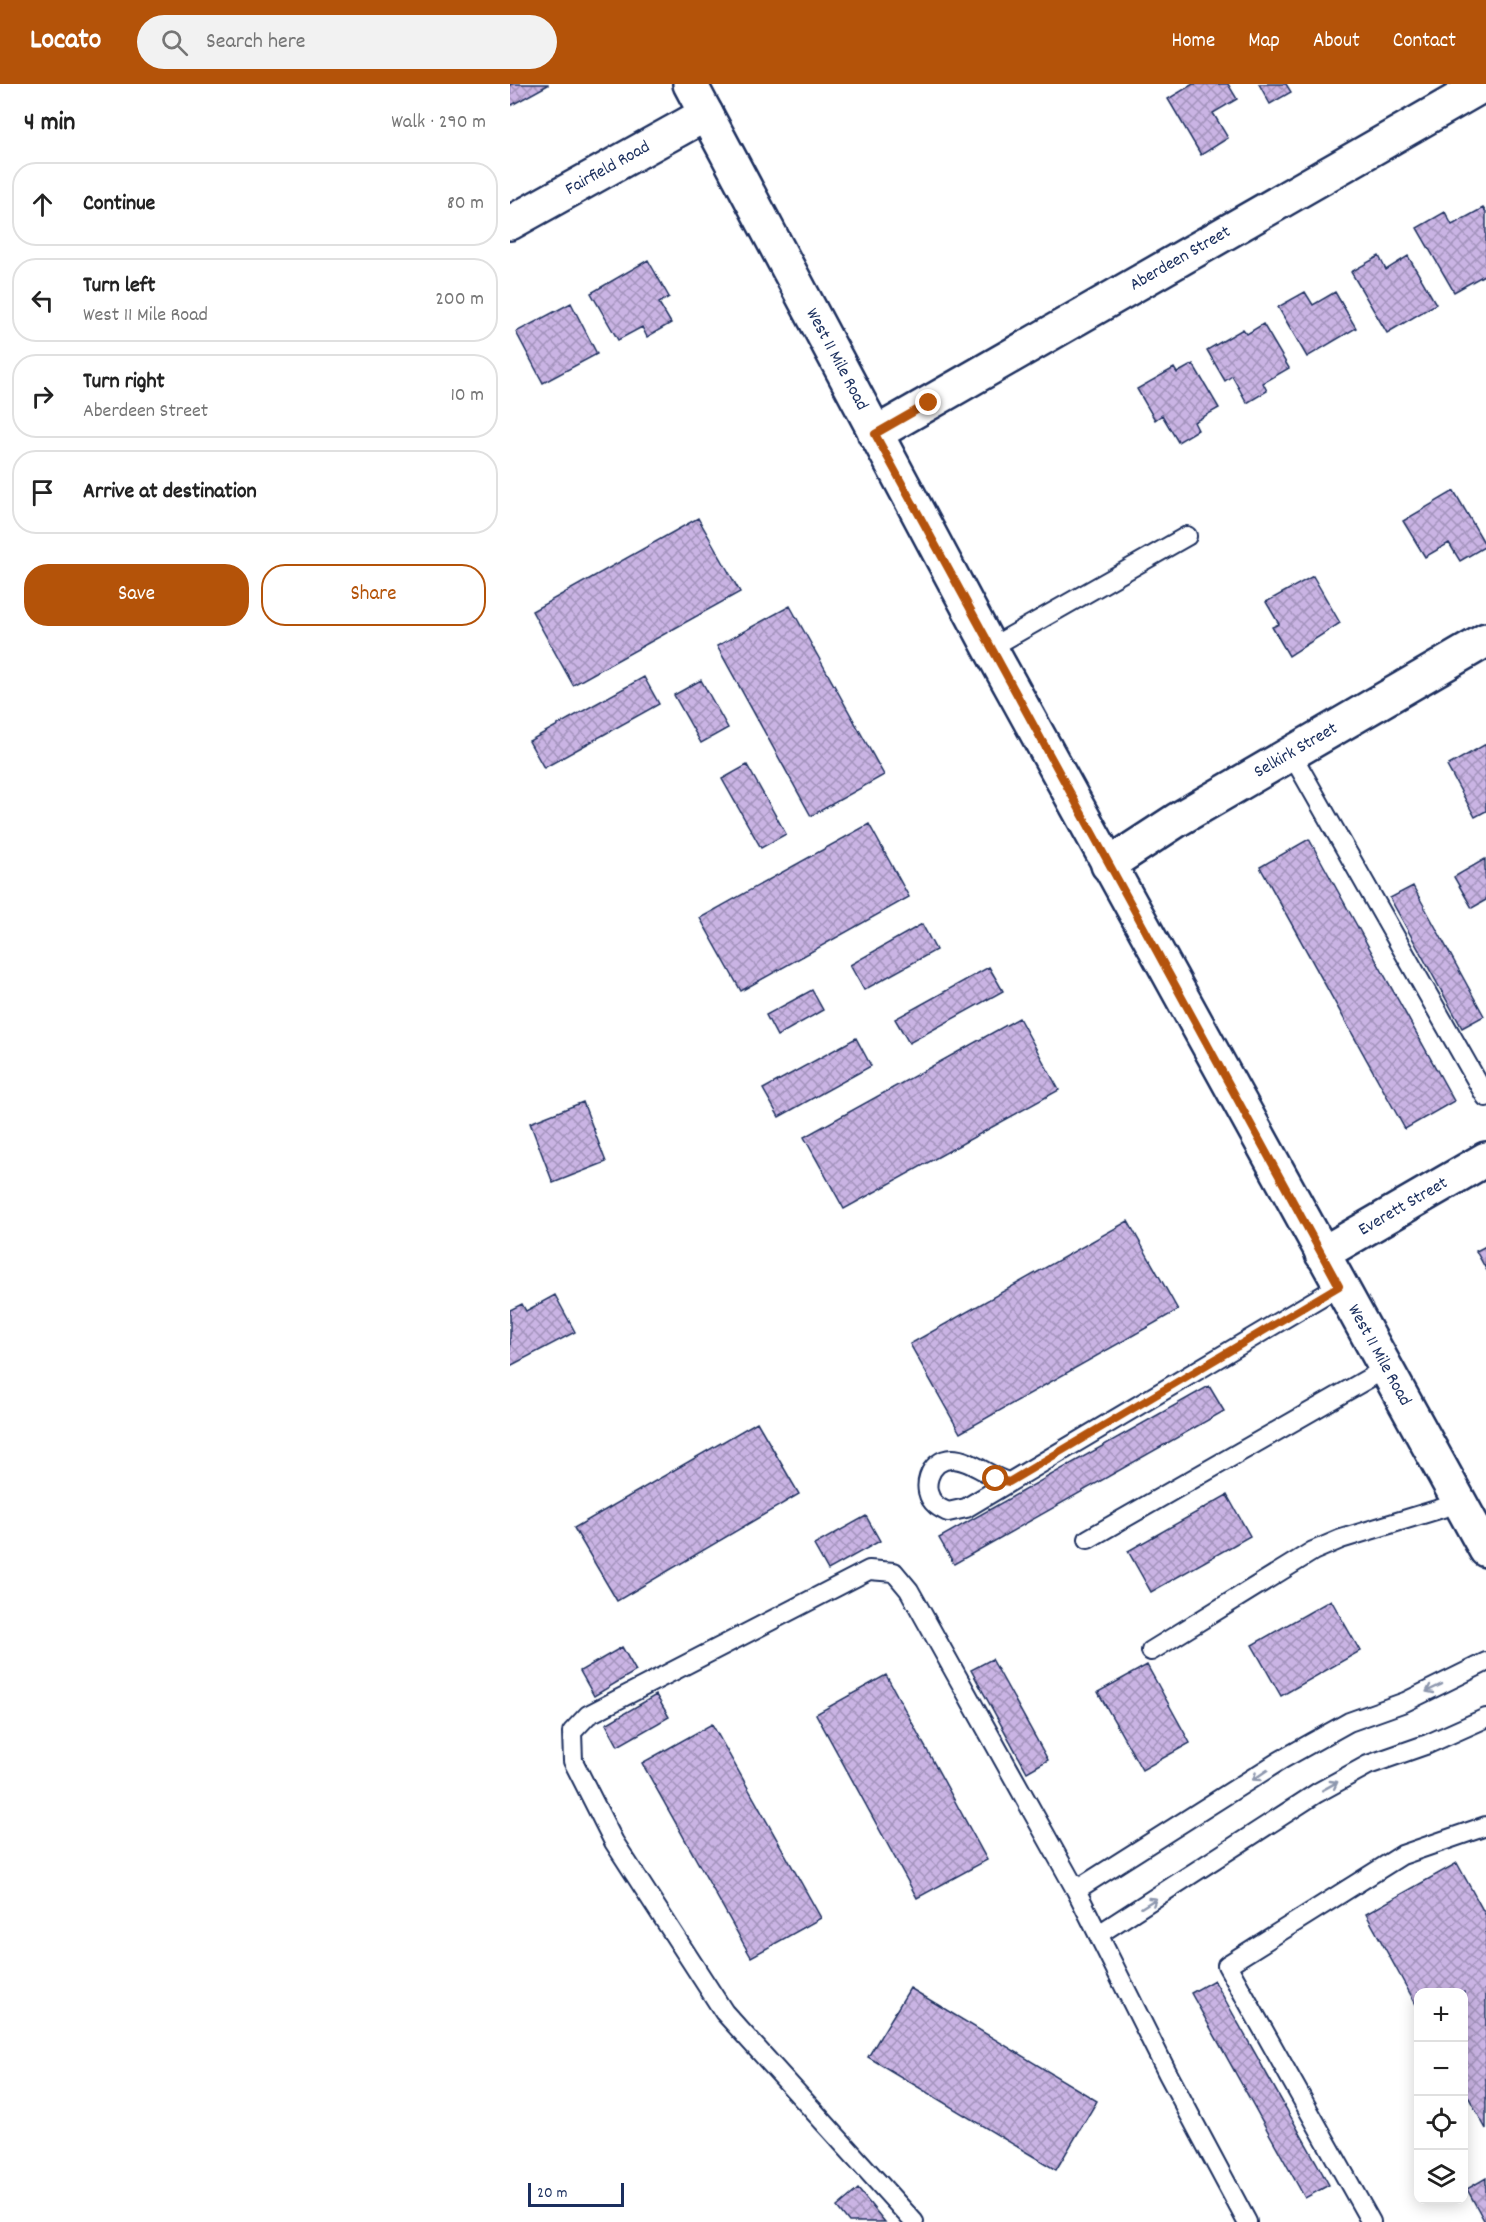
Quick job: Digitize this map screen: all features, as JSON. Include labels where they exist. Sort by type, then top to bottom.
[{"type":"main road","name":"West 11 Mile Road","points":[[690,84],[990,648],[1486,1550]]},
{"type":"main road","name":"Aberdeen Street","points":[[875,434],[1485,84]]},
{"type":"main road","name":"Fairfield Road","points":[[510,223],[706,114]]},
{"type":"main road","name":"Selkirk Street","points":[[1108,865],[1177,820],[1486,640]]},
{"type":"main road","name":"Everett Street","points":[[1322,1254],[1486,1160]]},
{"type":"lane","points":[[990,648],[1187,536]]},
{"type":"lane","points":[[1291,753],[1486,1097]]},
{"type":"lane","points":[[1009,1482],[1339,1286]]},
{"type":"lane","points":[[1088,1539],[1385,1369]]},
{"type":"lane","points":[[1151,1651],[1313,1551],[1341,1539],[1460,1503]]},
{"type":"lane","points":[[914,2222],[724,2012],[614,1842],[573,1761],[572,1732],[588,1715],[869,1570],[894,1572],[909,1590],[1076,1890],[1168,2074],[1247,2222]]},
{"type":"lane","points":[[1076,1890],[1281,1760],[1350,1722],[1405,1702],[1486,1662]]},
{"type":"lane","points":[[1099,1934],[1317,1793],[1368,1765],[1428,1744],[1486,1718]]},
{"type":"lane","points":[[1371,2222],[1227,1965],[1402,1856],[1486,1826]]},
{"type":"building","points":[[510,84],[548,84],[548,85],[510,106]]},
{"type":"building","points":[[1193,84],[1228,84],[1237,99],[1213,113],[1228,138],[1201,155],[1168,99]]},
{"type":"building","points":[[1259,84],[1286,84],[1291,92],[1270,104]]},
{"type":"building","points":[[1483,208],[1486,212],[1486,274],[1454,292],[1417,228],[1445,212],[1452,225]]},
{"type":"building","points":[[1379,256],[1386,270],[1408,256],[1436,304],[1387,333],[1351,272]]},
{"type":"building","points":[[648,260],[669,297],[659,303],[671,323],[647,337],[642,327],[618,340],[591,293]]},
{"type":"building","points":[[1305,292],[1313,305],[1335,292],[1356,328],[1307,357],[1278,307]]},
{"type":"building","points":[[571,303],[597,354],[543,383],[516,332]]},
{"type":"building","points":[[1263,324],[1289,368],[1263,383],[1267,391],[1247,403],[1232,376],[1225,381],[1207,350],[1243,329],[1247,334]]},
{"type":"building","points":[[1193,364],[1219,408],[1194,422],[1198,430],[1178,442],[1162,415],[1155,420],[1137,389],[1174,368],[1177,373]]},
{"type":"building","points":[[1454,491],[1486,546],[1460,561],[1449,543],[1425,557],[1403,521]]},
{"type":"building","points":[[698,518],[740,592],[573,685],[532,611]]},
{"type":"building","points":[[1313,576],[1340,623],[1289,656],[1272,627],[1279,624],[1266,602]]},
{"type":"building","points":[[790,606],[884,775],[811,816],[717,646]]},
{"type":"building","points":[[644,677],[659,704],[544,768],[529,741]]},
{"type":"building","points":[[701,680],[728,728],[701,743],[674,695]]},
{"type":"building","points":[[1486,744],[1486,811],[1475,817],[1447,766]]},
{"type":"building","points":[[747,765],[786,834],[761,848],[722,779]]},
{"type":"building","points":[[869,824],[909,897],[741,991],[700,918]]},
{"type":"building","points":[[1309,839],[1454,1101],[1405,1129],[1260,867]]},
{"type":"building","points":[[1485,859],[1486,900],[1472,908],[1454,877]]},
{"type":"building","points":[[1413,886],[1484,1016],[1462,1028],[1390,898]]},
{"type":"building","points":[[922,924],[936,950],[864,990],[850,965]]},
{"type":"building","points":[[989,967],[1003,991],[909,1043],[895,1019]]},
{"type":"building","points":[[812,990],[823,1010],[777,1036],[766,1015]]},
{"type":"building","points":[[1019,1018],[1059,1090],[844,1209],[804,1137]]},
{"type":"building","points":[[856,1038],[871,1066],[779,1117],[763,1089]]},
{"type":"building","points":[[583,1102],[606,1162],[553,1183],[530,1123]]},
{"type":"building","points":[[1128,1221],[1178,1310],[960,1433],[910,1344]]},
{"type":"building","points":[[1486,1246],[1486,1269],[1476,1251]]},
{"type":"building","points":[[555,1295],[575,1332],[510,1366],[510,1310],[522,1304],[526,1311]]},
{"type":"building","points":[[1209,1386],[1224,1411],[954,1564],[939,1538]]},
{"type":"building","points":[[757,1422],[799,1494],[617,1601],[574,1528]]},
{"type":"building","points":[[1227,1495],[1250,1536],[1151,1592],[1128,1551]]},
{"type":"building","points":[[866,1516],[880,1541],[828,1570],[814,1545]]},
{"type":"building","points":[[1331,1600],[1360,1651],[1281,1696],[1252,1645]]},
{"type":"building","points":[[622,1647],[636,1671],[594,1696],[580,1671]]},
{"type":"building","points":[[992,1659],[1048,1760],[1027,1772],[971,1670]]},
{"type":"building","points":[[1147,1665],[1190,1743],[1142,1770],[1098,1692]]},
{"type":"building","points":[[886,1675],[987,1860],[917,1898],[816,1714]]},
{"type":"building","points":[[656,1695],[669,1717],[618,1746],[606,1724]]},
{"type":"building","points":[[712,1724],[821,1918],[751,1957],[642,1763]]},
{"type":"building","points":[[1457,1863],[1486,1916],[1486,2129],[1468,2096],[1468,1988],[1414,1988],[1414,2001],[1366,1914]]},
{"type":"building","points":[[1214,1980],[1329,2185],[1305,2198],[1191,1993]]},
{"type":"building","points":[[910,1988],[1097,2101],[1056,2170],[868,2057]]},
{"type":"building","points":[[1486,2178],[1486,2222],[1468,2191],[1468,2188]]},
{"type":"building","points":[[858,2189],[885,2222],[849,2222],[837,2207]]},
{"type":"route","points":[[929,403],[875,434],[1339,1286],[1279,1324],[1009,1482],[996,1479]]}]
